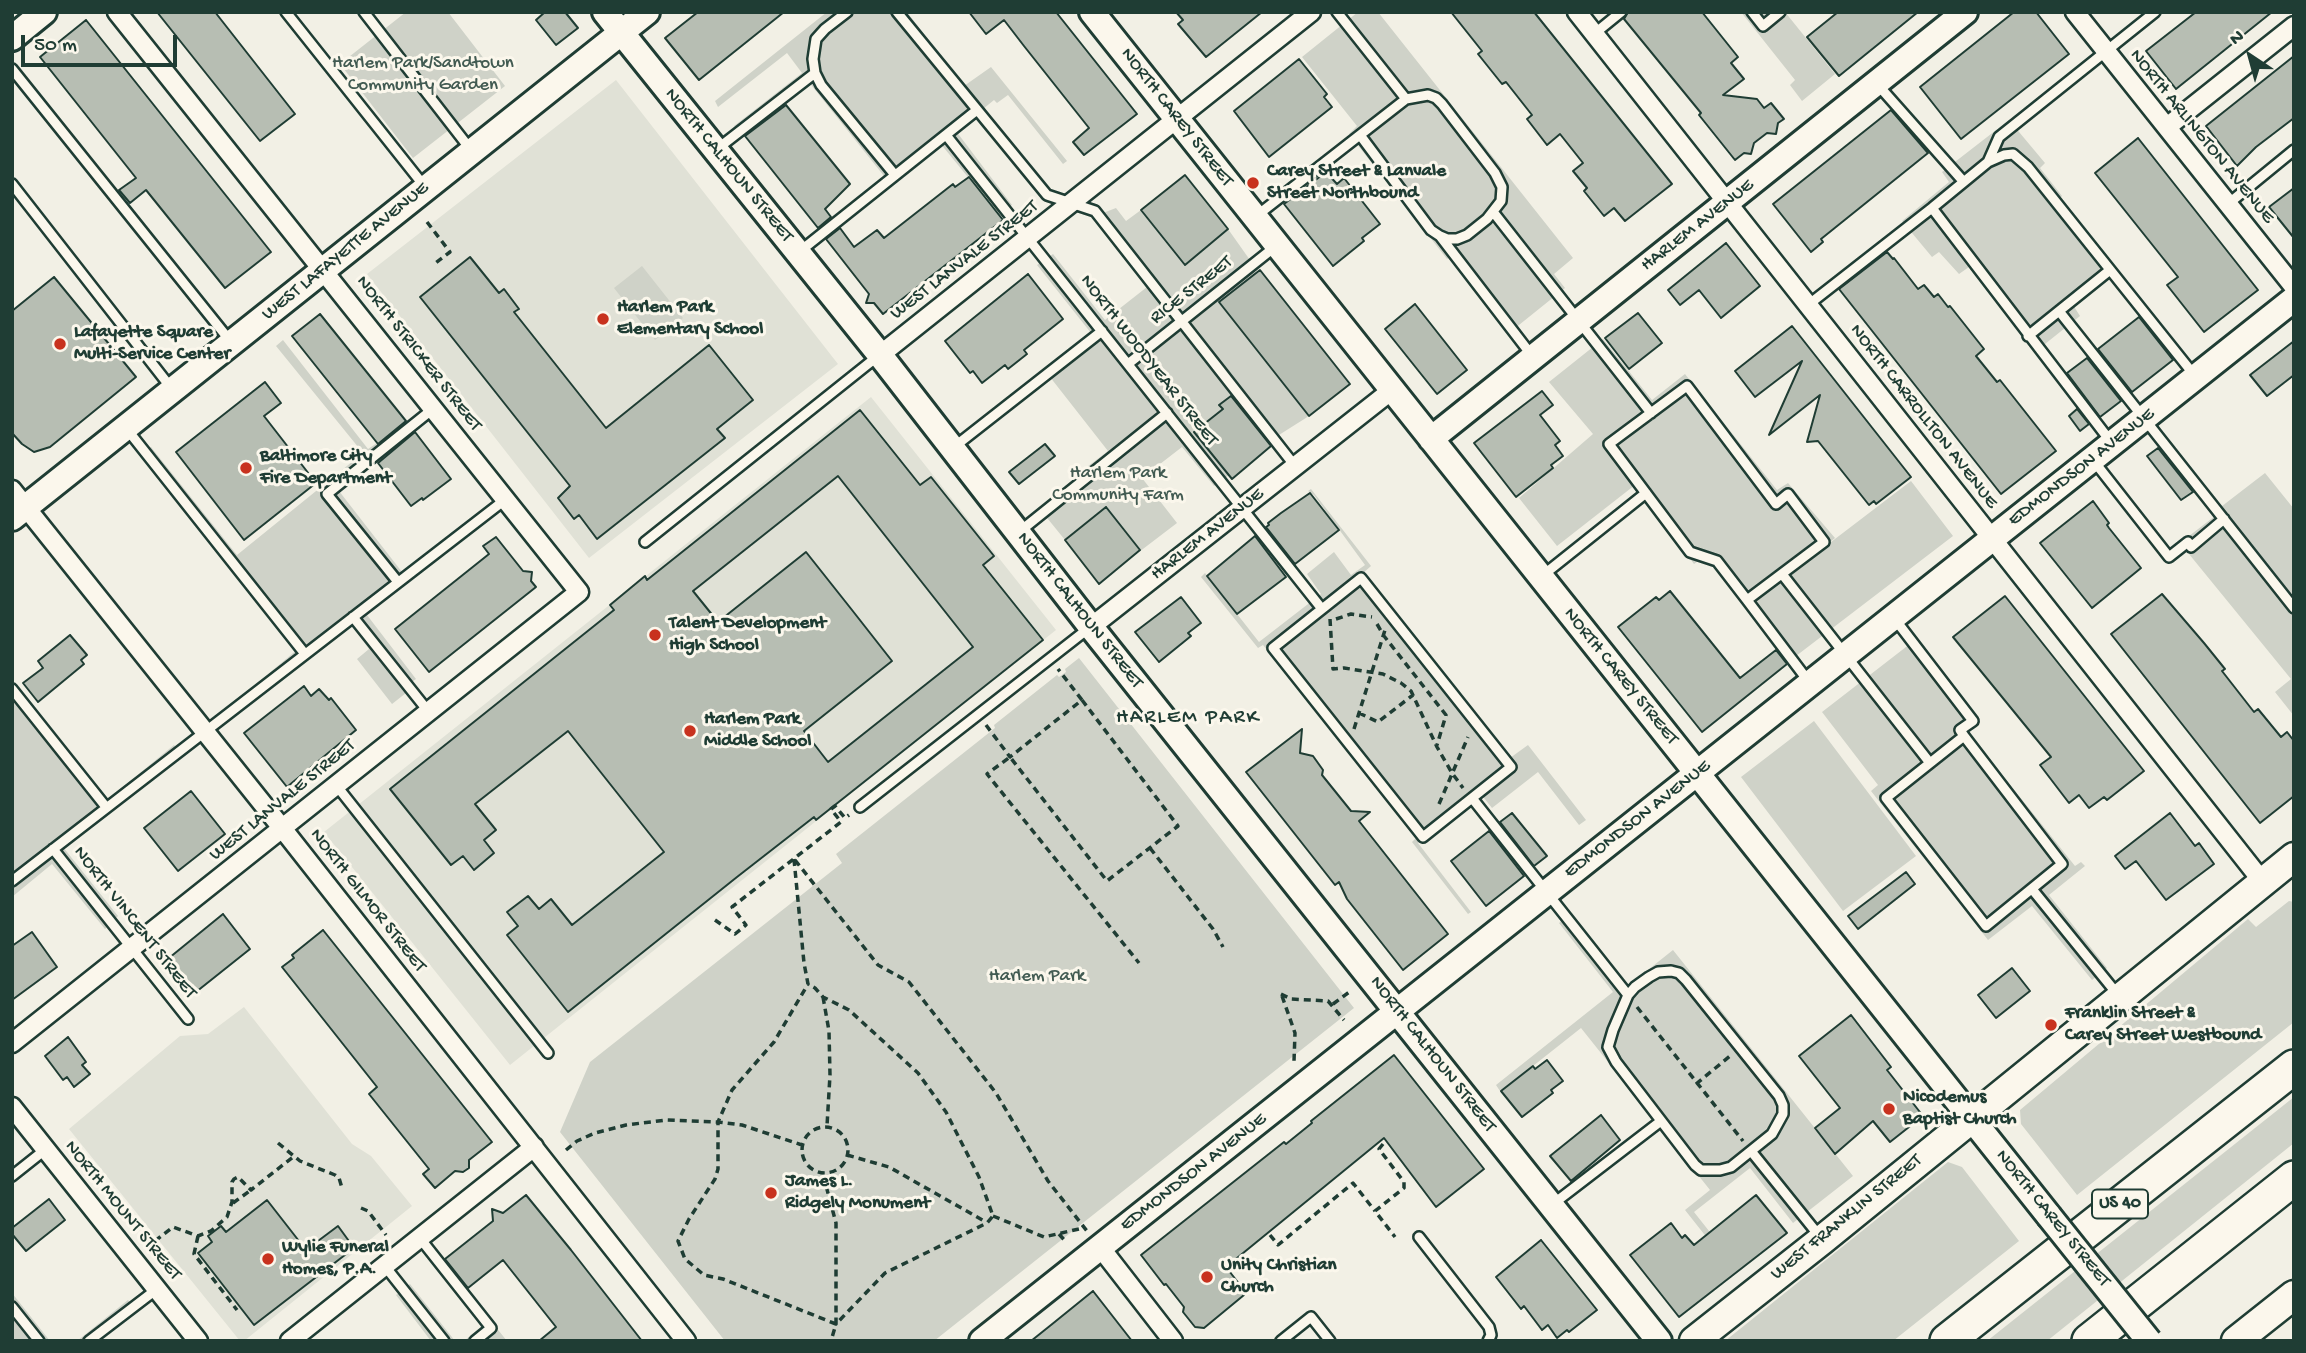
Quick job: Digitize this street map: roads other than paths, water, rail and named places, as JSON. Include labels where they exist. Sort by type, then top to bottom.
[{"type":"highway","name":"US 40","points":[[1947,1341],[2294,1067]]},
{"type":"highway","points":[[2089,1341],[2294,1178]]},
{"type":"main road","points":[[12,38],[44,12]]},
{"type":"main road","name":"NORTH CALHOUN STREET","points":[[605,12],[880,355],[1091,627],[1659,1341]]},
{"type":"main road","name":"WEST LAFAYETTE AVENUE","points":[[17,505],[126,428],[647,12]]},
{"type":"main road","name":"HARLEM AVENUE","points":[[1432,439],[1965,12]]},
{"type":"main road","name":"NORTH CAREY STREET","points":[[1094,13],[2149,1341]]},
{"type":"main road","name":"EDMONDSON AVENUE","points":[[982,1341],[2294,299]]},
{"type":"main road","name":"WEST FRANKLIN STREET","points":[[1694,1341],[2294,857]]},
{"type":"main road","points":[[2236,1341],[2289,1303]]},
{"type":"street","name":"NORTH STRICKER STREET","points":[[117,12],[579,592]]},
{"type":"street","name":"WEST LANVALE STREET","points":[[880,355],[1311,12]]},
{"type":"street","name":"NORTH CARROLLTON AVENUE","points":[[1577,12],[2262,881]]},
{"type":"street","name":"NORTH ARLINGTON AVENUE","points":[[2075,12],[2294,287]]},
{"type":"street","points":[[2167,127],[2294,26]]},
{"type":"street","name":"HARLEM AVENUE","points":[[1091,627],[1392,390]]},
{"type":"street","name":"NORTH GILMOR STREET","points":[[17,505],[205,731],[686,1341]]},
{"type":"street","name":"WEST LANVALE STREET","points":[[12,1043],[579,592]]},
{"type":"street","name":"NORTH MOUNT STREET","points":[[12,1107],[198,1341]]},
{"type":"street","points":[[290,1341],[534,1147]]},
{"type":"street","points":[[1100,1247],[1173,1341]]},
{"type":"lane","points":[[286,12],[426,188]]},
{"type":"lane","points":[[363,12],[472,152]]},
{"type":"lane","points":[[847,12],[816,39],[813,59],[815,73],[821,85],[895,175]]},
{"type":"lane","points":[[897,12],[1047,195],[1095,211],[1295,466]]},
{"type":"lane","points":[[1337,12],[1406,99]]},
{"type":"lane","points":[[1594,34],[1621,12]]},
{"type":"lane","points":[[1752,12],[1763,26],[1780,12]]},
{"type":"lane","points":[[1988,162],[1999,137],[2155,12]]},
{"type":"lane","points":[[12,69],[232,343]]},
{"type":"lane","points":[[715,150],[815,73]]},
{"type":"lane","points":[[1877,84],[1963,181]]},
{"type":"lane","points":[[1255,217],[1406,99],[1420,95],[1436,98],[1488,163],[1502,187],[1501,201],[1493,213],[1466,235],[1458,239],[1440,236],[1431,230],[1360,135]]},
{"type":"lane","points":[[798,253],[977,110]]},
{"type":"lane","name":"NORTH WOODYEAR STREET","points":[[946,135],[1322,609]]},
{"type":"lane","points":[[2228,204],[2294,150]]},
{"type":"lane","points":[[1808,305],[1988,162],[2004,155],[2013,155],[2028,167],[2196,377]]},
{"type":"lane","points":[[12,184],[173,390]]},
{"type":"lane","points":[[1932,208],[2112,443]]},
{"type":"lane","points":[[1493,213],[1651,413]]},
{"type":"lane","points":[[1440,236],[1533,357]]},
{"type":"lane","name":"RICE STREET","points":[[1128,364],[1277,245]]},
{"type":"lane","points":[[2028,336],[2110,271]]},
{"type":"lane","points":[[2059,311],[2294,608]]},
{"type":"lane","points":[[953,448],[1102,331]]},
{"type":"lane","name":"WEST LANVALE STREET","points":[[645,542],[880,355]]},
{"type":"lane","points":[[1747,600],[1824,542],[1788,494],[1776,504],[1687,386],[1609,444],[1690,552],[1717,561],[1810,684]]},
{"type":"lane","points":[[398,582],[327,494],[433,408]]},
{"type":"lane","points":[[1017,533],[1167,413]]},
{"type":"lane","points":[[126,428],[305,654]]},
{"type":"lane","points":[[2092,459],[2169,556],[2188,542],[2191,547],[2224,519]]},
{"type":"lane","points":[[1541,577],[1646,493]]},
{"type":"lane","points":[[12,881],[506,499]]},
{"type":"lane","points":[[1782,574],[1930,763]]},
{"type":"lane","points":[[1361,578],[1511,767],[1423,837],[1273,648],[1322,609],[1361,578]]},
{"type":"lane","points":[[353,617],[428,712]]},
{"type":"lane","points":[[1893,618],[1973,721],[1960,730],[1964,736],[2062,864],[1986,926],[1886,797],[1964,736]]},
{"type":"lane","points":[[860,807],[1091,627]]},
{"type":"lane","points":[[12,689],[106,807]]},
{"type":"lane","points":[[336,785],[548,1053]]},
{"type":"lane","points":[[1472,798],[1628,995]]},
{"type":"lane","name":"NORTH VINCENT STREET","points":[[53,849],[188,1019]]},
{"type":"lane","points":[[2032,889],[2119,997]]},
{"type":"lane","points":[[1658,972],[1679,973],[1779,1096],[1783,1105],[1779,1125],[1772,1134],[1731,1167],[1711,1172],[1701,1170],[1695,1165],[1616,1062],[1608,1048],[1628,995],[1658,972]]},
{"type":"lane","points":[[1552,1205],[1661,1121]]},
{"type":"lane","points":[[12,1176],[46,1149]]},
{"type":"lane","points":[[1751,1151],[1822,1240]]},
{"type":"lane","points":[[419,1237],[491,1328],[475,1341]]},
{"type":"lane","points":[[1419,1237],[1489,1327],[1491,1335],[1488,1341]]},
{"type":"lane","points":[[384,1265],[444,1341]]},
{"type":"lane","points":[[89,1341],[157,1289]]},
{"type":"lane","points":[[12,1307],[39,1341]]},
{"type":"lane","points":[[1281,1341],[1311,1317],[1330,1341]]},
{"type":"place","name":"Carey Street & Lanvale Street Northbound","points":[[1253,183]]},
{"type":"place","name":"Harlem Park Elementary School","points":[[603,319]]},
{"type":"place","name":"Lafayette Square Multi-Service Center","points":[[60,344]]},
{"type":"place","name":"Baltimore City Fire Department","points":[[246,468]]},
{"type":"place","name":"Talent Development High School","points":[[655,635]]},
{"type":"place","name":"Harlem Park Middle School","points":[[690,731]]},
{"type":"place","name":"Franklin Street & Carey Street Westbound","points":[[2051,1025]]},
{"type":"place","name":"Nicodemus Baptist Church","points":[[1889,1109]]},
{"type":"place","name":"James L. Ridgely Monument","points":[[771,1193]]},
{"type":"place","name":"Wylie Funeral Homes, P.A.","points":[[268,1259]]},
{"type":"place","name":"Unity Christian Church","points":[[1207,1277]]},
{"type":"district","name":"HARLEM PARK","points":[[1188,719]]},
{"type":"park label","name":"Harlem Park/Sandtown Community Garden","points":[[423,75]]},
{"type":"park label","name":"Harlem Park Community Farm","points":[[1118,485]]},
{"type":"park label","name":"Harlem Park","points":[[1037,977]]}]
